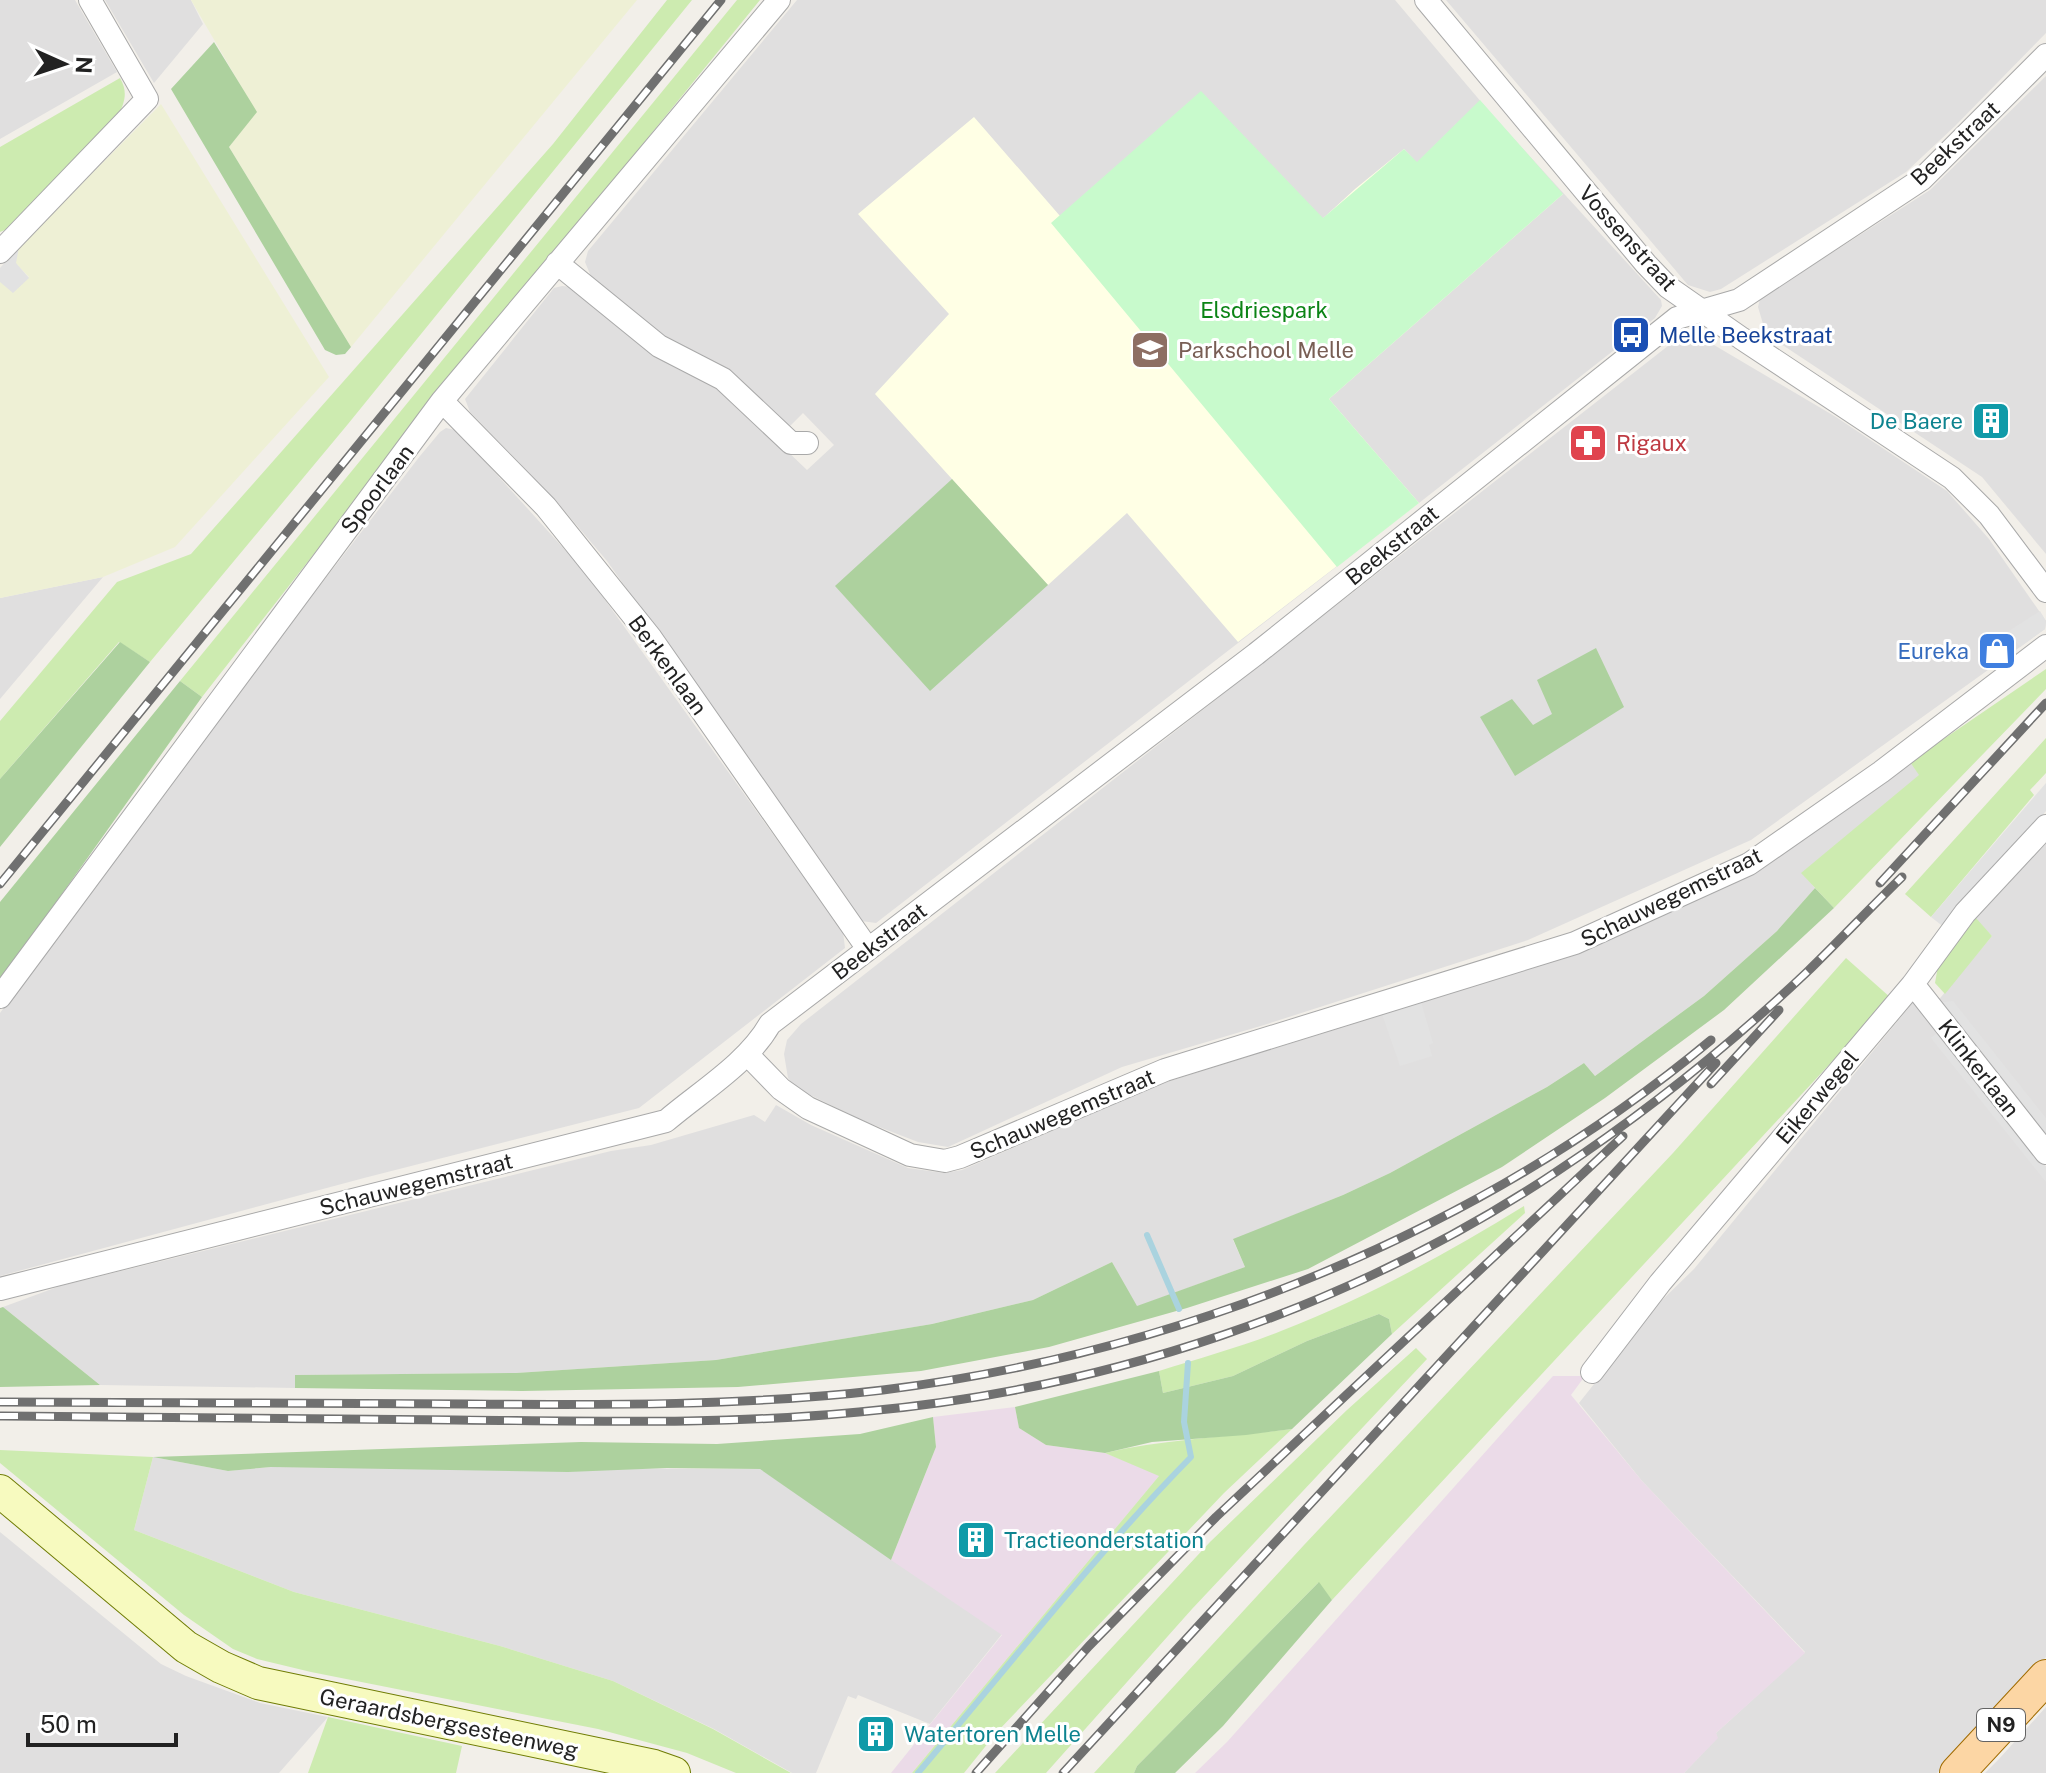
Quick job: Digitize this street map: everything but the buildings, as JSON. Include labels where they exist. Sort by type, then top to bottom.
[{"type":"main road","name":"Geraardsbergsesteenweg","points":[[0,1491],[186,1647],[258,1683],[654,1766],[674,1773]]},
{"type":"main road","name":"N9","points":[[1957,1773],[2046,1677]]},
{"type":"street","points":[[0,252],[147,99],[90,0]]},
{"type":"street","name":"Spoorlaan","points":[[0,997],[442,401],[779,0]]},
{"type":"street","name":"Vossenstraat","points":[[1426,0],[1668,287],[1952,478],[1989,515],[2046,591]]},
{"type":"street","name":"Beekstraat","points":[[747,1054],[760,1041],[770,1024],[1256,654],[1677,318],[1739,300],[1922,179],[2046,55]]},
{"type":"street","points":[[557,263],[659,346],[723,379],[791,443],[807,443]]},
{"type":"street","name":"Berkenlaan","points":[[442,401],[546,507],[651,638],[868,949]]},
{"type":"street","name":"Schauwegemstraat","points":[[0,1289],[666,1121],[747,1054],[781,1089],[808,1108],[910,1155],[945,1161],[960,1157],[1165,1070],[1575,943],[1749,864],[1881,772],[2046,646]]},
{"type":"street","name":"Eikerwegel","points":[[1592,1372],[1660,1283],[1913,984],[1965,913],[2046,826]]},
{"type":"street","name":"Klinkerlaan","points":[[1913,984],[2046,1153]]},
{"type":"shaded area","points":[[0,0],[75,0],[117,72],[0,139]]},
{"type":"shaded area","points":[[105,0],[191,0],[203,24],[154,83]]},
{"type":"shaded area","points":[[191,0],[637,0],[351,347],[229,147],[256,112]]},
{"type":"shaded area","points":[[797,0],[1395,0],[1493,116],[1661,300],[1662,306],[1655,318],[876,923],[861,921],[607,561],[557,502],[470,412],[465,399],[554,288],[573,287],[718,385],[807,470],[834,445],[803,413],[788,428],[662,338],[592,279],[585,262],[588,251]]},
{"type":"shaded area","points":[[1446,0],[2046,0],[2046,33],[1906,172],[1721,289],[1710,292],[1688,285]]},
{"type":"shaded area","points":[[2046,76],[2046,554],[1982,477],[1766,334],[1758,307],[1760,299],[1930,190]]},
{"type":"shaded area","points":[[161,104],[329,377],[175,547],[103,577],[0,598],[0,282],[29,277],[15,263],[19,247]]},
{"type":"shaded area","name":"Parkschool Melle","points":[[974,117],[1060,216],[1126,160],[1246,289],[1355,189],[1404,149],[1427,174],[1563,194],[1329,399],[1419,503],[1238,642],[1127,513],[1048,585],[875,394],[949,314],[858,214]]},
{"type":"shaded area","points":[[19,247],[16,263],[29,278],[13,293],[0,282],[0,268]]},
{"type":"shaded area","points":[[1692,332],[1836,417],[1947,491],[1989,539],[2046,621],[2045,629],[1751,840],[1528,940],[1122,1067],[948,1147],[918,1142],[861,1120],[796,1088],[788,1078],[784,1054],[787,1040],[801,1024],[1682,335]]},
{"type":"shaded area","points":[[446,428],[461,435],[585,572],[843,932],[845,948],[639,1108],[0,1276],[0,1013],[234,697],[420,456]]},
{"type":"shaded area","points":[[103,577],[0,699],[0,598]]},
{"type":"shaded area","points":[[2040,611],[2046,621],[2045,629],[2020,647],[2009,631]]},
{"type":"shaded area","points":[[1910,762],[1920,775],[1802,873],[1815,888],[1777,931],[1704,996],[1595,1076],[1584,1063],[1547,1087],[1390,1173],[1233,1240],[1245,1267],[1136,1307],[1112,1262],[1033,1300],[932,1324],[716,1360],[516,1373],[296,1375],[295,1388],[100,1385],[3,1307],[60,1286],[611,1151],[651,1145],[754,1115],[765,1122],[776,1105],[811,1125],[908,1168],[944,1173],[962,1170],[1160,1084],[1519,972],[1601,941]]},
{"type":"shaded area","points":[[2046,783],[2046,811],[1945,928],[1931,917]]},
{"type":"shaded area","points":[[2046,835],[2046,1139],[1936,1003],[1992,936],[1973,916]]},
{"type":"shaded area","points":[[1915,1000],[2046,1167],[2046,1657],[1937,1773],[1684,1773],[1717,1738],[1716,1733],[1805,1652],[1642,1481],[1579,1403],[1656,1306],[1694,1269]]},
{"type":"shaded area","points":[[1953,1001],[2046,1118],[2046,1139],[1936,1003]]},
{"type":"shaded area","points":[[1421,1002],[1433,1043],[1429,1045],[1432,1056],[1400,1066],[1382,1014]]},
{"type":"shaded area","points":[[1938,1032],[2046,1167],[2046,1182],[1931,1038]]},
{"type":"shaded area","points":[[1553,1376],[1585,1376],[1571,1395],[1642,1481],[1805,1653],[1716,1733],[1718,1738],[1684,1773],[1195,1773],[1227,1742]]},
{"type":"shaded area","points":[[1015,1407],[1019,1428],[1046,1445],[1105,1453],[1160,1475],[912,1773],[891,1773],[1002,1635],[891,1560],[936,1447],[933,1417]]},
{"type":"shaded area","points":[[153,1457],[228,1471],[271,1467],[760,1469],[1002,1634],[930,1724],[858,1695],[856,1699],[848,1696],[816,1773],[792,1773],[714,1729],[613,1681],[500,1646],[294,1592],[134,1530]]},
{"type":"shaded area","points":[[0,1532],[161,1664],[260,1703],[328,1717],[279,1773],[0,1773]]},
{"type":"shaded area","points":[[2046,1707],[2046,1773],[1985,1773],[1999,1759]]},
{"type":"green space","points":[[667,0],[692,0],[348,424],[150,662],[119,642],[0,779],[0,721],[117,582],[191,554],[553,144]]},
{"type":"green space","points":[[737,0],[760,0],[428,408],[202,697],[180,681]]},
{"type":"green space","points":[[214,42],[257,112],[229,147],[351,347],[345,354],[336,355],[325,350],[171,89]]},
{"type":"green space","points":[[120,78],[125,97],[118,116],[10,228],[0,232],[0,147]]},
{"type":"green space","name":"Elsdriespark","points":[[1201,91],[1323,218],[1404,149],[1417,162],[1480,100],[1563,194],[1329,399],[1419,503],[1337,567],[1051,223]]},
{"type":"green space","points":[[952,479],[1048,585],[930,691],[835,586]]},
{"type":"green space","points":[[120,642],[150,662],[0,847],[0,779]]},
{"type":"green space","points":[[1596,648],[1624,707],[1515,776],[1480,717],[1512,699],[1533,725],[1552,714],[1537,680]]},
{"type":"green space","points":[[2046,669],[2046,689],[1834,908],[1801,873],[1919,775],[1910,762]]},
{"type":"green space","points":[[180,681],[202,697],[0,981],[0,902]]},
{"type":"green space","points":[[2046,738],[2046,773],[2030,790],[2034,795],[1931,917],[1905,894]]},
{"type":"green space","points":[[1815,888],[1834,908],[1724,1010],[1605,1098],[1502,1167],[1308,1269],[1187,1308],[1049,1347],[921,1371],[738,1387],[522,1391],[295,1388],[295,1375],[516,1373],[716,1360],[932,1324],[1033,1300],[1112,1262],[1137,1306],[1245,1267],[1233,1239],[1390,1173],[1547,1087],[1584,1063],[1595,1076],[1704,996],[1777,931]]},
{"type":"green space","points":[[1976,918],[1992,936],[1945,994],[1935,983],[1938,966]]},
{"type":"green space","points":[[1846,958],[1891,998],[1332,1600],[1318,1583],[1137,1766],[1134,1773],[1094,1773],[1673,1153]]},
{"type":"green space","points":[[1524,1206],[1525,1213],[1392,1334],[1389,1319],[1379,1314],[1307,1341],[1233,1376],[1163,1393],[1159,1371],[1266,1337],[1375,1290]]},
{"type":"green space","points":[[3,1307],[100,1385],[0,1387],[0,1308]]},
{"type":"green space","points":[[1379,1314],[1389,1319],[1392,1334],[1292,1429],[1152,1442],[1105,1453],[1046,1445],[1019,1428],[1015,1407],[1159,1371],[1163,1393],[1233,1376],[1307,1341]]},
{"type":"green space","points":[[1416,1348],[1427,1359],[1192,1609],[1046,1773],[995,1773],[1210,1542]]},
{"type":"green space","points":[[933,1417],[936,1447],[891,1560],[760,1469],[667,1468],[568,1472],[271,1467],[228,1471],[153,1457],[581,1442],[717,1444],[860,1434]]},
{"type":"green space","points":[[1292,1429],[1224,1493],[997,1732],[964,1773],[912,1773],[1159,1476],[1105,1453],[1174,1441]]},
{"type":"green space","points":[[0,1450],[153,1457],[134,1530],[294,1592],[500,1646],[613,1681],[713,1729],[791,1773],[736,1773],[687,1753],[598,1729],[257,1659],[233,1649],[184,1615],[0,1463]]},
{"type":"green space","points":[[1319,1582],[1332,1600],[1223,1726],[1175,1773],[1134,1773],[1137,1766]]},
{"type":"green space","points":[[328,1717],[462,1746],[456,1773],[308,1773]]},
{"type":"waterway","points":[[1147,1235],[1179,1309]]},
{"type":"waterway","points":[[918,1773],[1086,1573],[1191,1457],[1184,1422],[1188,1363]]},
{"type":"railway","points":[[0,884],[721,0]]},
{"type":"railway","points":[[1880,883],[2046,703]]},
{"type":"railway","points":[[0,1416],[607,1421],[758,1419],[859,1412],[951,1401],[1133,1363],[1222,1335],[1310,1302],[1395,1264],[1477,1221],[1556,1172],[1654,1102],[1748,1026],[1902,877]]},
{"type":"railway","points":[[1711,1084],[1779,1010]]},
{"type":"railway","points":[[0,1402],[676,1403],[832,1395],[994,1372],[1105,1347],[1214,1314],[1322,1273],[1426,1225],[1526,1170],[1622,1109],[1711,1040]]},
{"type":"railway","points":[[1063,1773],[1716,1063]]},
{"type":"railway","points":[[976,1773],[1089,1646],[1216,1517],[1623,1136]]},
{"type":"place","name":"Melle Beekstraat","points":[[1631,335]]},
{"type":"place","name":"Parkschool Melle","points":[[1150,350]]},
{"type":"place","name":"De Baere","points":[[1991,421]]},
{"type":"place","name":"Rigaux","points":[[1588,443]]},
{"type":"place","name":"Eureka","points":[[1997,651]]},
{"type":"place","name":"Tractieonderstation","points":[[976,1540]]},
{"type":"place","name":"Watertoren Melle","points":[[876,1734]]}]
